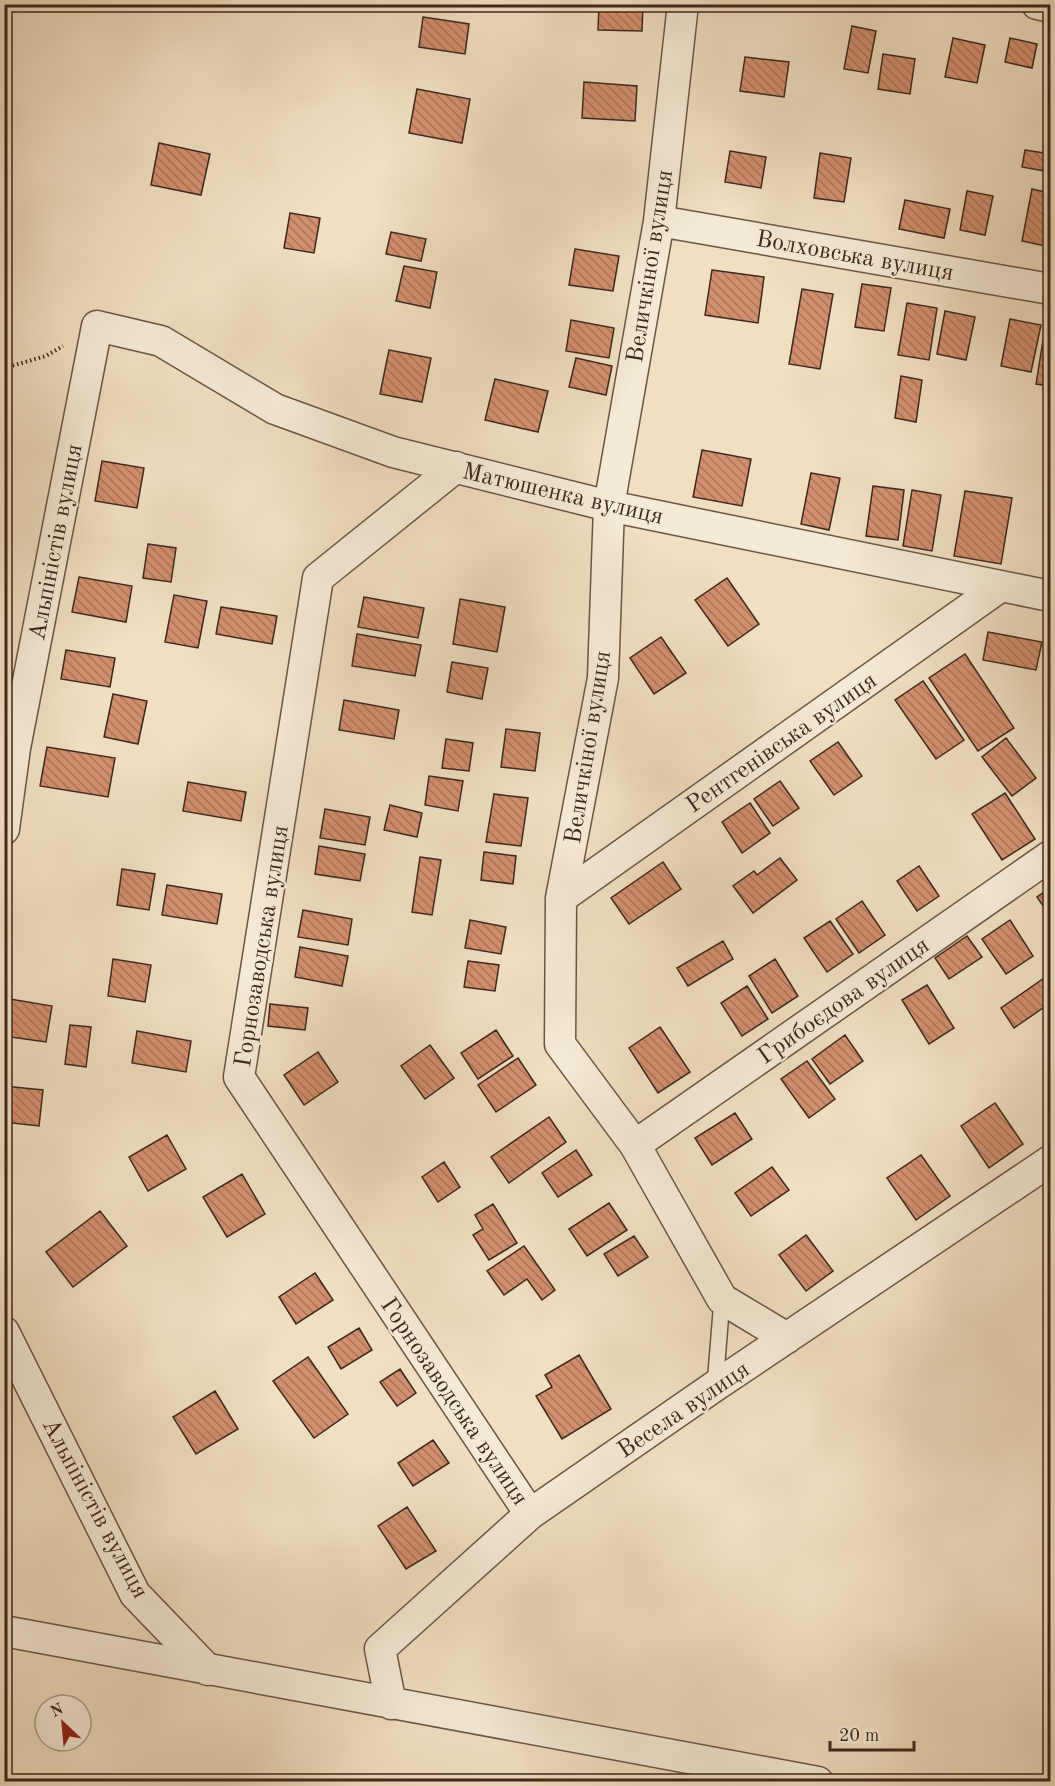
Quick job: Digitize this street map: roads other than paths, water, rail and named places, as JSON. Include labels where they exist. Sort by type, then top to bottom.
[{"type":"street","name":"Величкіної вулиця","points":[[683,4],[659,221],[609,506],[603,678],[561,898],[560,1044],[635,1145],[722,1299],[787,1338]]},
{"type":"street","points":[[1037,4],[1050,7]]},
{"type":"street","name":"Волховська вулиця","points":[[659,221],[1050,288]]},
{"type":"street","name":"Матюшенка вулиця","points":[[98,326],[161,340],[275,409],[393,452],[609,506],[1050,596]]},
{"type":"street","name":"Альпіністів вулиця","points":[[4,829],[15,748],[98,326]]},
{"type":"street","name":"Горнозаводська вулиця","points":[[456,467],[318,578],[239,1077],[530,1514]]},
{"type":"street","name":"Рентгенівська вулиця","points":[[561,898],[1001,586]]},
{"type":"street","name":"Грибоєдова вулиця","points":[[635,1145],[1050,856]]},
{"type":"street","name":"Весела вулиця","points":[[391,1704],[380,1648],[530,1514],[715,1386],[1050,1161]]},
{"type":"street","name":"Альпіністів вулиця","points":[[4,1332],[135,1594],[208,1670]]},
{"type":"street","points":[[4,1631],[818,1782]]},
{"type":"lane","points":[[715,1386],[722,1299]]}]
